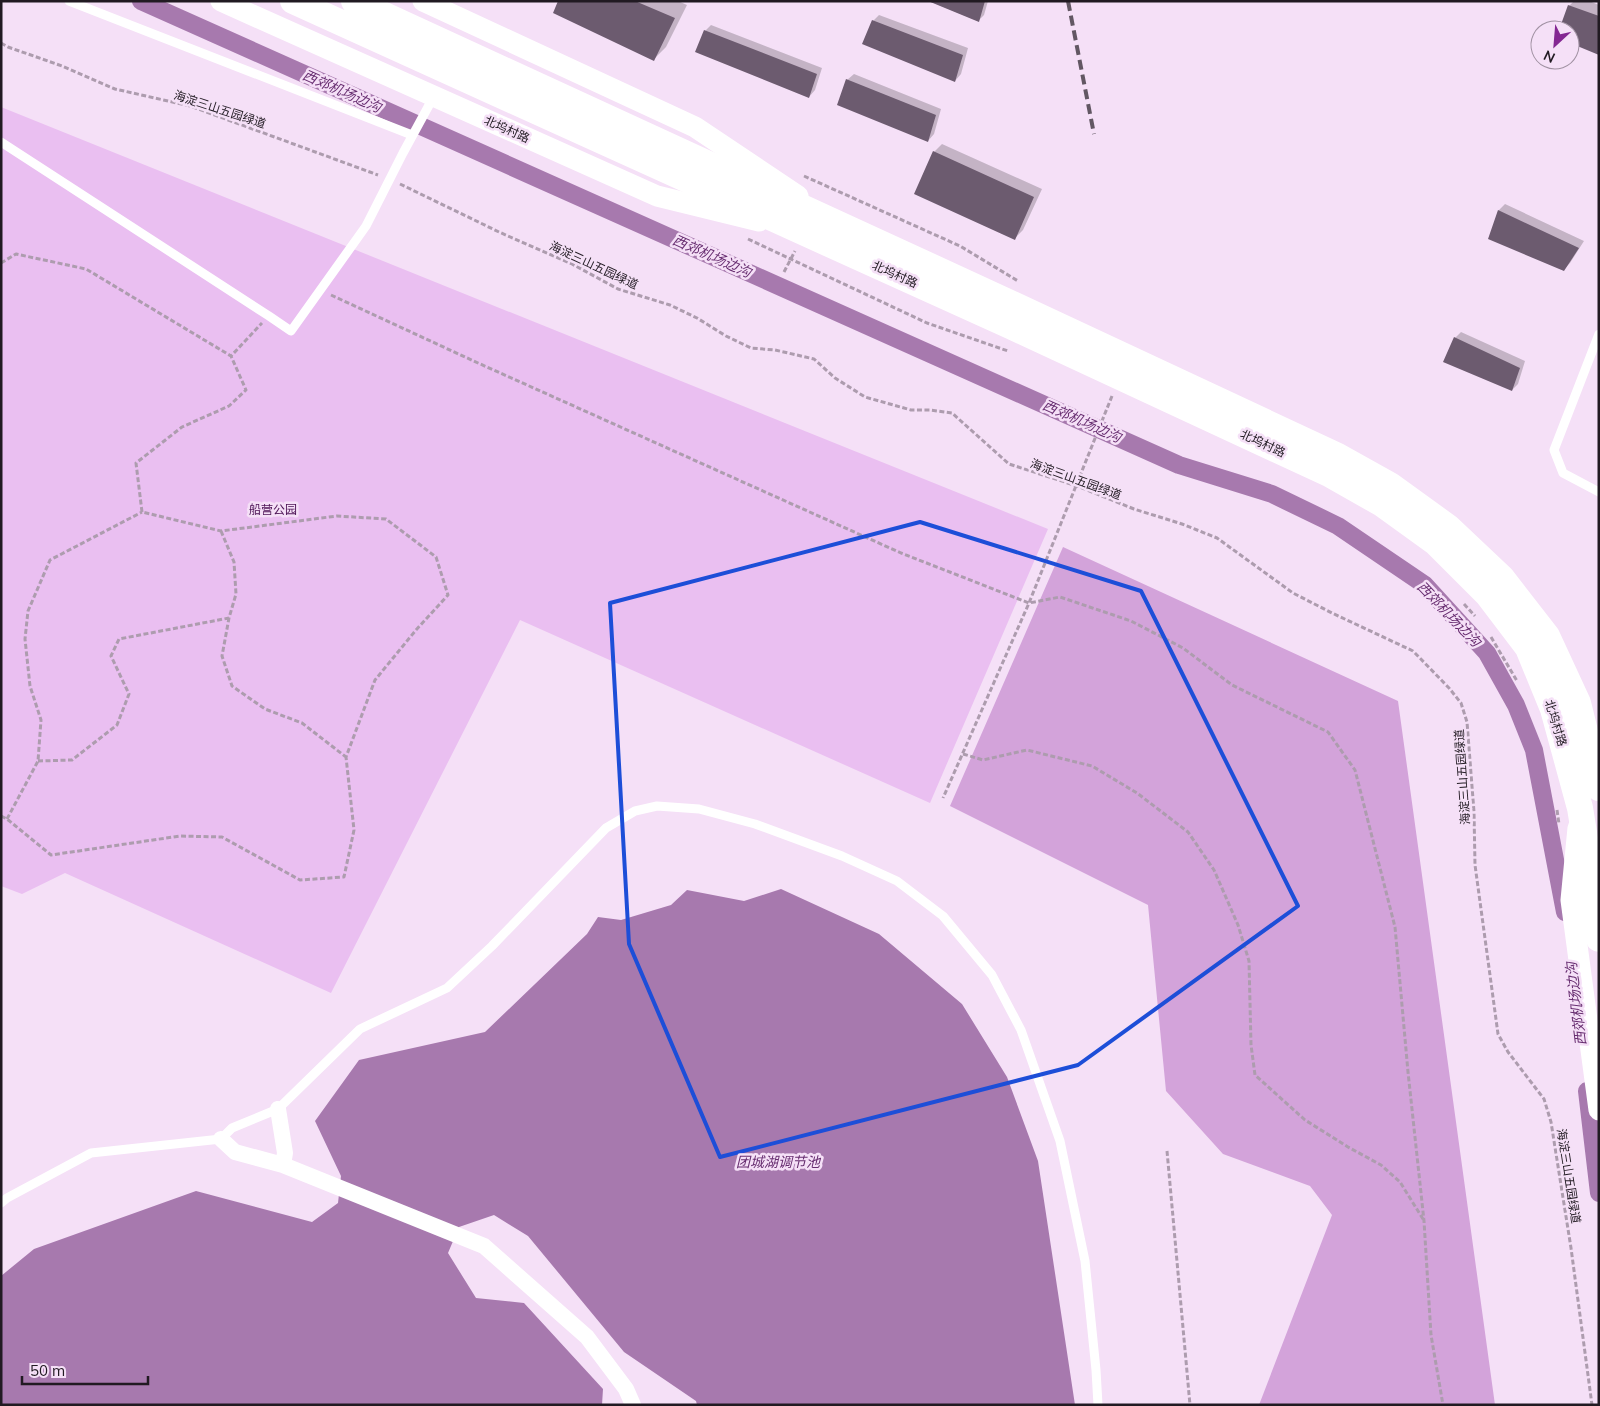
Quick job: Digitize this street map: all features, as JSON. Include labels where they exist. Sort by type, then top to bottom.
[{"type":"main road","name":"北坞村路","points":[[293,1],[798,241],[1328,474],[1382,504],[1436,543],[1487,594],[1528,648],[1553,709],[1568,807],[1589,863],[1599,939]]},
{"type":"main road","name":"北坞村路","points":[[354,1],[1338,456],[1390,485],[1448,527],[1502,578],[1547,636],[1578,703],[1599,788]]},
{"type":"street","name":"北坞村路","points":[[221,1],[657,196],[798,241]]},
{"type":"street","name":"北坞村路","points":[[423,1],[694,127],[844,226]]},
{"type":"street","name":"北坞村路","points":[[1568,807],[1571,900],[1599,1110]]},
{"type":"street","points":[[278,1109],[285,1153],[283,1165]]},
{"type":"street","points":[[221,1139],[235,1152],[283,1165],[484,1246],[587,1337],[626,1389],[633,1405]]},
{"type":"lane","points":[[69,1],[413,134]]},
{"type":"lane","points":[[1,142],[290,331],[366,226],[434,96]]},
{"type":"lane","points":[[1599,334],[1554,450],[1563,473],[1599,492]]},
{"type":"lane","points":[[1,1203],[91,1152],[221,1139],[232,1128],[278,1109],[360,1028],[447,988],[492,946],[606,828],[635,811],[656,806],[699,809],[754,824],[807,843],[842,856],[897,881],[943,916],[992,975],[1021,1030],[1060,1141],[1083,1252],[1098,1405]]},
{"type":"path","name":"海淀三山五园绿道","points":[[1,43],[115,89],[190,106],[390,179],[498,232],[572,264],[618,289],[670,305],[751,348],[775,350],[814,359],[835,378],[865,398],[911,410],[952,413],[1009,464],[1077,486],[1134,509],[1182,524],[1217,538],[1293,593],[1413,651],[1449,688],[1461,704],[1467,722],[1474,812],[1475,865],[1498,1034],[1508,1052],[1544,1099],[1552,1122],[1592,1405]]},
{"type":"path","points":[[746,238],[926,323],[1016,353]]},
{"type":"path","points":[[784,272],[798,241]]},
{"type":"path","points":[[1,263],[16,254],[86,269],[231,356],[246,390],[229,406],[182,428],[136,463],[142,512]]},
{"type":"path","points":[[320,290],[901,553],[1030,603],[1060,597],[1131,621],[1183,648],[1232,685],[1328,732],[1354,770],[1395,927],[1424,1221],[1431,1335],[1443,1405]]},
{"type":"path","points":[[231,356],[269,316]]},
{"type":"path","points":[[944,798],[1030,603],[1077,486],[1113,394],[1106,390]]},
{"type":"path","points":[[1,816],[52,855],[180,836],[222,837],[300,880],[344,877],[354,830],[346,757],[376,680],[416,630],[448,595],[436,556],[386,519],[337,516],[220,531],[142,512],[50,560],[28,611],[25,639],[30,686],[41,720],[38,761],[7,819]]},
{"type":"path","points":[[220,531],[234,562],[236,594],[229,618],[222,656],[232,686],[265,709],[302,723],[346,757]]},
{"type":"path","points":[[1462,601],[1481,623]]},
{"type":"path","points":[[38,761],[72,760],[117,725],[129,694],[111,656],[119,640],[229,618]]},
{"type":"path","points":[[1487,630],[1520,689]]},
{"type":"path","points":[[963,754],[983,760],[1027,750],[1092,766],[1137,793],[1188,832],[1214,870],[1238,925],[1250,962],[1251,1045],[1255,1075],[1305,1120],[1381,1165],[1400,1182],[1424,1221]]},
{"type":"path","points":[[1559,824],[1568,807]]},
{"type":"path","points":[[1167,1151],[1190,1405]]},
{"type":"highlighted area","points":[[920,522],[1141,591],[1298,906],[1078,1065],[720,1157],[629,944],[610,603]]},
{"type":"green space","name":"船营公园","points":[[1,107],[1048,529],[930,803],[520,620],[331,993],[65,873],[22,894],[1,886]]},
{"type":"shaded area","points":[[1063,547],[1398,701],[1495,1405],[1259,1405],[1332,1215],[1310,1186],[1223,1154],[1166,1091],[1148,905],[950,806]]},
{"type":"water","name":"团城湖调节池","points":[[781,889],[879,934],[962,1004],[1007,1077],[1038,1161],[1075,1405],[697,1405],[696,1401],[624,1352],[528,1236],[494,1215],[459,1227],[448,1253],[476,1298],[524,1303],[603,1389],[602,1405],[1,1405],[1,1276],[34,1249],[196,1191],[312,1222],[338,1203],[341,1176],[315,1121],[359,1060],[485,1032],[587,934],[598,917],[621,920],[671,905],[687,890],[744,901]]},
{"type":"building","points":[[558,1],[635,1],[675,18],[654,61],[553,13]]},
{"type":"building","points":[[928,1],[985,1],[979,22]]},
{"type":"building","points":[[1568,5],[1599,16],[1599,55],[1580,47],[1580,20],[1563,20]]},
{"type":"building","points":[[872,20],[963,55],[955,82],[862,44]]},
{"type":"building","points":[[704,30],[817,74],[809,98],[695,52]]},
{"type":"building","points":[[846,79],[936,115],[928,142],[837,105]]},
{"type":"building","points":[[933,151],[1034,197],[1015,240],[914,194]]},
{"type":"building","points":[[1498,210],[1579,248],[1564,271],[1488,239]]},
{"type":"building","points":[[1454,337],[1520,368],[1512,391],[1443,362]]},
{"type":"waterway","name":"西郊机场边沟","points":[[141,1],[1179,465],[1272,494],[1338,526],[1425,585],[1487,653],[1516,705],[1534,750],[1565,912]]},
{"type":"waterway","name":"西郊机场边沟","points":[[1587,1091],[1599,1193]]},
{"type":"railway","points":[[1068,1],[1094,134]]}]
